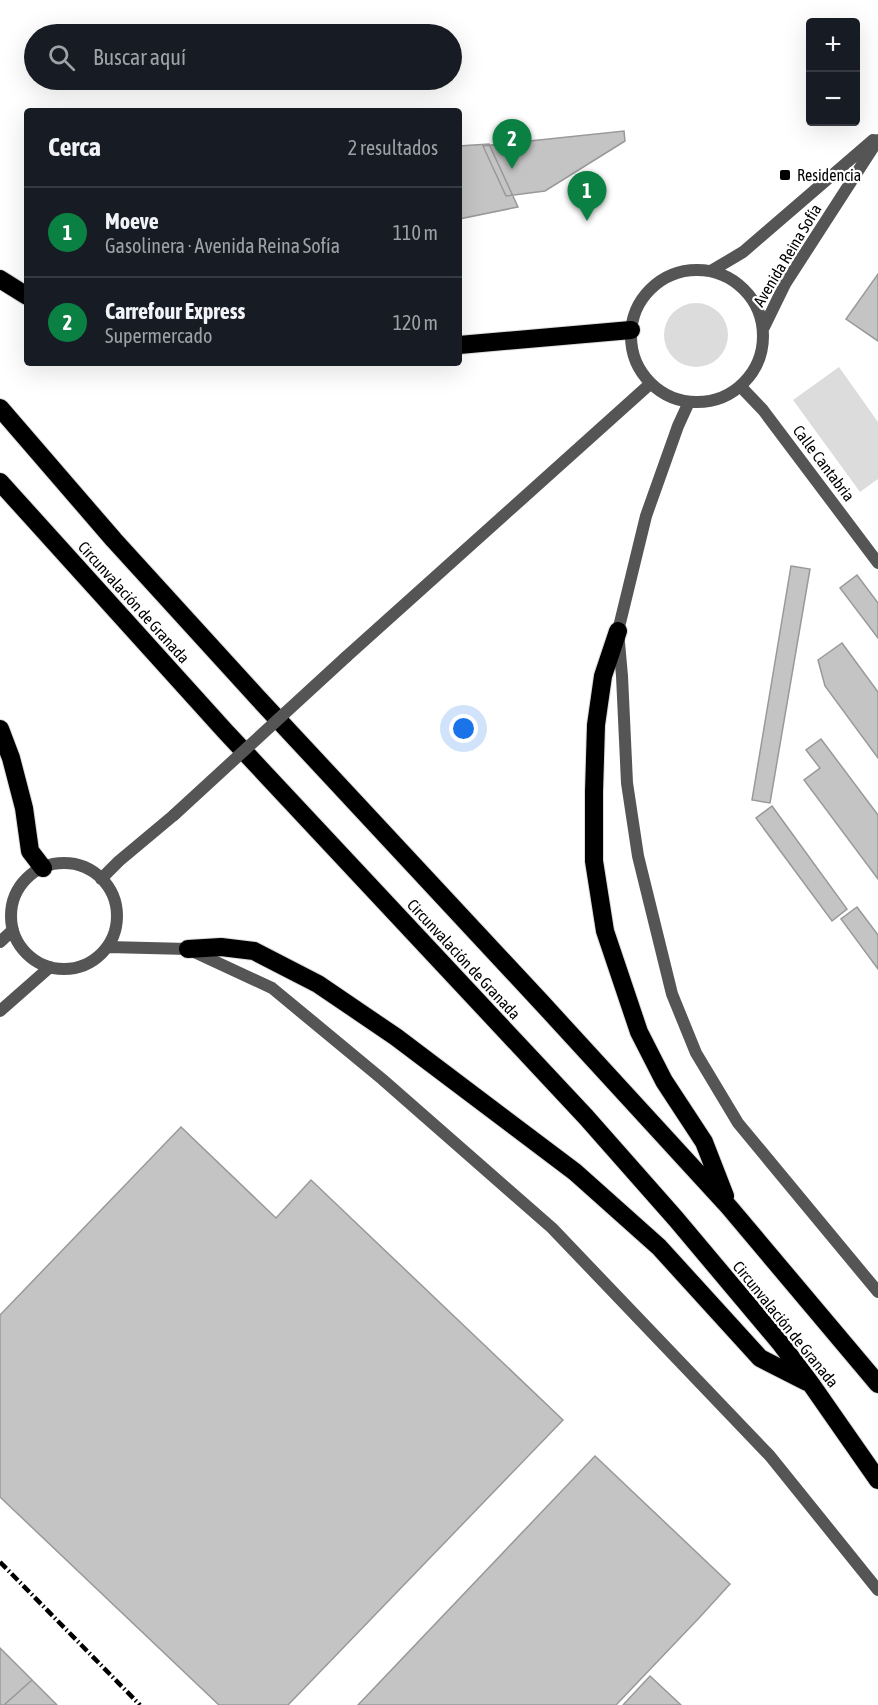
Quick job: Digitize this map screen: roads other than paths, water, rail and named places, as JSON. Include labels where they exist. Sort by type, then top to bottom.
[{"type":"highway","points":[[0,279],[24,294]]},
{"type":"highway","points":[[462,345],[631,330]]},
{"type":"highway","name":"Circunvalación de Granada","points":[[0,408],[114,540],[242,681],[729,1207],[878,1384]]},
{"type":"highway","name":"Circunvalación de Granada","points":[[0,482],[225,731],[586,1117],[676,1219],[781,1344],[878,1480]]},
{"type":"highway","points":[[618,630],[603,676],[596,725],[594,861],[605,931],[639,1032],[664,1081],[704,1142],[729,1207]]},
{"type":"highway","points":[[0,729],[11,758],[24,808],[30,851],[43,868]]},
{"type":"highway","points":[[188,950],[221,947],[254,951],[318,984],[396,1037],[575,1172],[658,1247],[760,1358],[811,1383]]},
{"type":"street","name":"Avenida Reina Sofía","points":[[711,271],[743,252],[878,138]]},
{"type":"street","name":"Avenida Reina Sofía","points":[[764,327],[786,284],[878,138]]},
{"type":"street","points":[[688,270],[711,271],[732,279],[746,290],[758,308],[764,327],[762,351],[754,371],[741,387],[725,397],[707,402],[689,402],[668,396],[650,384],[638,368],[632,350],[631,330],[638,306],[649,290],[666,277],[688,270]]},
{"type":"street","points":[[101,879],[650,384]]},
{"type":"street","name":"Calle Cantabria","points":[[741,387],[763,410],[878,563]]},
{"type":"street","points":[[689,402],[678,426],[646,516],[618,630],[627,783],[638,856],[672,994],[696,1053],[738,1123],[878,1292]]},
{"type":"street","points":[[58,864],[74,865],[89,870],[101,879],[111,891],[116,904],[117,919],[108,947],[96,959],[82,966],[66,969],[50,967],[33,959],[20,946],[13,930],[11,915],[20,887],[30,876],[43,868],[58,864]]},
{"type":"street","points":[[0,942],[13,930]]},
{"type":"street","points":[[108,947],[188,950],[272,988],[382,1079],[552,1228],[770,1455],[878,1590]]},
{"type":"street","points":[[0,1011],[50,967]]},
{"type":"railway","points":[[0,1562],[140,1705]]},
{"type":"place","name":"Carrefour Express","points":[[512,169]]},
{"type":"place","name":"Residencia","points":[[785,175]]},
{"type":"place","name":"Moeve","points":[[587,221]]}]
